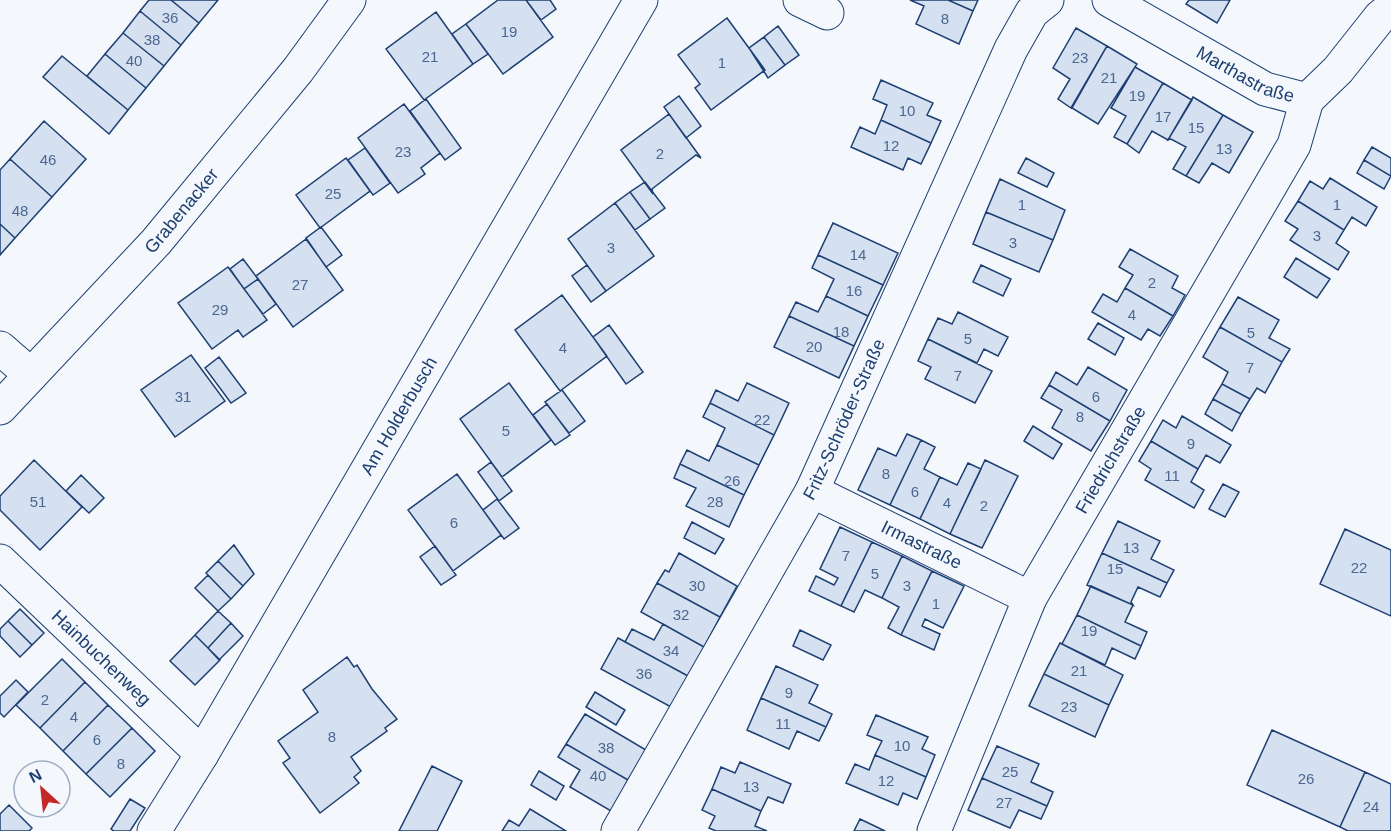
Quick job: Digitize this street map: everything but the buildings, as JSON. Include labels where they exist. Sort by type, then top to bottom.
[{"type":"street","name":"Grabenacker","points":[[0,408],[156,243],[298,70],[349,0]]},
{"type":"street","name":"Am Holderbusch","points":[[154,831],[202,754],[641,0]]},
{"type":"street","name":"Fritz-Schröder-Straße","points":[[618,831],[812,491],[1011,49],[1032,12],[1047,0]]},
{"type":"street","name":"Marthastraße","points":[[1109,0],[1265,89],[1307,100],[1338,70],[1380,17],[1391,9]]},
{"type":"street","name":"Friedrichstraße","points":[[934,831],[1030,598],[1294,145],[1307,100]]},
{"type":"street","points":[[0,348],[31,375]]},
{"type":"street","name":"Irmastraße","points":[[812,491],[1030,598]]},
{"type":"street","name":"Hainbuchenweg","points":[[0,561],[202,754]]}]
